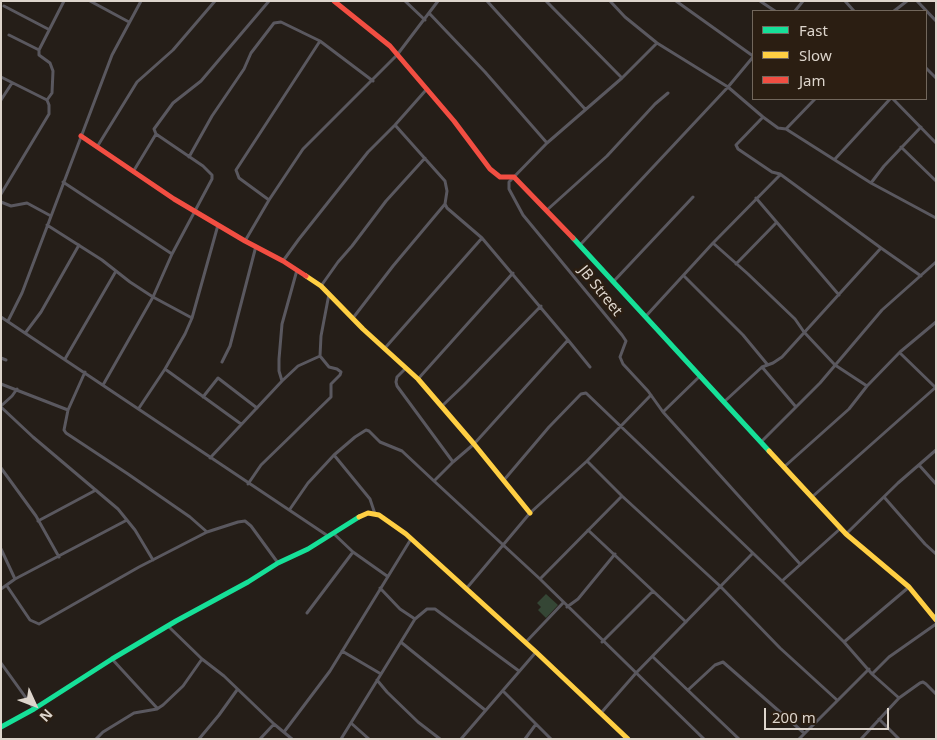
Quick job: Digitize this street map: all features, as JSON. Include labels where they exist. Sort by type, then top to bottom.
[{"type":"street","points":[[46,100],[52,93],[53,71],[50,63],[39,55],[39,50],[48,29],[64,1]]},
{"type":"street","points":[[90,1],[130,22]]},
{"type":"street","points":[[8,321],[22,293],[112,55],[141,1]]},
{"type":"street","points":[[97,147],[137,82],[173,50],[215,1]]},
{"type":"street","points":[[104,385],[153,297],[172,254],[209,185],[212,175],[203,166],[156,134],[154,129],[173,103],[201,81],[269,1]]},
{"type":"street","points":[[334,1],[390,46],[448,114],[490,168],[500,177],[514,177],[547,210],[846,534],[908,587],[936,622],[888,658],[872,674]]},
{"type":"street","points":[[405,1],[425,20]]},
{"type":"street","points":[[245,242],[269,200],[303,149],[397,55],[438,1]]},
{"type":"street","points":[[487,1],[585,109]]},
{"type":"street","points":[[546,1],[622,78]]},
{"type":"street","points":[[610,1],[626,18],[657,43],[675,56],[728,86],[762,117],[778,128],[786,129],[871,183],[936,218]]},
{"type":"street","points":[[676,1],[752,55]]},
{"type":"street","points":[[760,1],[773,10]]},
{"type":"street","points":[[895,10],[907,1]]},
{"type":"street","points":[[4,6],[48,29]]},
{"type":"street","points":[[927,12],[936,21]]},
{"type":"street","points":[[429,13],[485,72],[547,143]]},
{"type":"street","points":[[188,157],[212,116],[244,69],[254,49],[274,23],[281,22],[320,41],[373,81]]},
{"type":"street","points":[[9,36],[39,50]]},
{"type":"street","points":[[269,200],[238,178],[236,170],[320,41]]},
{"type":"street","points":[[514,177],[547,143],[622,78],[657,43]]},
{"type":"street","points":[[580,245],[728,86],[752,57]]},
{"type":"street","points":[[927,69],[936,78]]},
{"type":"street","points":[[1,77],[46,100],[49,105],[49,114],[1,194]]},
{"type":"street","points":[[1,100],[12,83]]},
{"type":"street","points":[[283,262],[368,152],[426,90]]},
{"type":"street","points":[[547,210],[607,156],[655,104],[668,93]]},
{"type":"street","points":[[786,129],[814,100]]},
{"type":"street","points":[[835,159],[891,100]]},
{"type":"street","points":[[893,100],[936,143]]},
{"type":"street","points":[[762,117],[736,144],[738,149],[772,172],[780,174],[921,276]]},
{"type":"street","points":[[354,318],[399,258],[444,204],[447,191],[445,181],[395,125]]},
{"type":"street","points":[[871,183],[901,147],[921,127]]},
{"type":"street","points":[[134,172],[156,134]]},
{"type":"street","points":[[932,139],[936,135]]},
{"type":"street","points":[[81,136],[194,212],[298,270],[321,286],[418,379],[530,513]]},
{"type":"street","points":[[901,147],[936,181]]},
{"type":"street","points":[[321,286],[386,201],[424,158]]},
{"type":"street","points":[[646,316],[780,174]]},
{"type":"street","name":"JB Street","points":[[514,177],[509,182],[509,188],[523,215],[626,341],[620,357],[663,412],[800,564]]},
{"type":"street","points":[[64,182],[172,254]]},
{"type":"street","points":[[614,281],[693,196]]},
{"type":"street","points":[[756,198],[839,295]]},
{"type":"street","points":[[1,202],[11,206],[27,203],[51,216]]},
{"type":"street","points":[[444,204],[482,238],[590,368]]},
{"type":"street","points":[[736,264],[776,223]]},
{"type":"street","points":[[47,225],[153,297],[192,318]]},
{"type":"street","points":[[138,408],[165,369],[192,318],[218,225]]},
{"type":"street","points":[[385,348],[482,238]]},
{"type":"street","points":[[713,243],[795,319],[804,332],[835,365],[866,386]]},
{"type":"street","points":[[26,332],[41,312],[79,245]]},
{"type":"street","points":[[222,362],[230,346],[256,246]]},
{"type":"street","points":[[725,401],[762,367],[782,357],[881,248]]},
{"type":"street","points":[[760,442],[835,365],[882,310],[936,262]]},
{"type":"street","points":[[282,381],[279,359],[282,324],[298,270]]},
{"type":"street","points":[[65,359],[116,271]]},
{"type":"street","points":[[418,379],[512,273]]},
{"type":"street","points":[[684,276],[743,335],[768,364]]},
{"type":"street","points":[[248,484],[261,465],[330,397],[331,384],[340,375],[341,372],[328,367],[320,356],[321,336],[329,294]]},
{"type":"street","points":[[442,406],[540,306]]},
{"type":"street","points":[[1,317],[26,332],[248,484],[330,535],[387,576]]},
{"type":"street","points":[[784,467],[849,409],[866,386],[900,352],[936,322]]},
{"type":"street","points":[[434,481],[474,444],[568,340]]},
{"type":"street","points":[[812,497],[935,387],[900,352]]},
{"type":"street","points":[[210,458],[298,366],[320,356]]},
{"type":"street","points":[[406,367],[397,377],[397,386],[453,462]]},
{"type":"street","points":[[762,367],[796,407]]},
{"type":"street","points":[[165,369],[242,424]]},
{"type":"street","points":[[84,372],[68,410],[64,430],[66,433],[190,517],[207,532]]},
{"type":"street","points":[[663,412],[701,375]]},
{"type":"street","points":[[202,397],[218,378],[257,408]]},
{"type":"street","points":[[1,384],[68,410]]},
{"type":"street","points":[[16,389],[1,407],[33,437],[118,509],[153,560]]},
{"type":"street","points":[[504,480],[549,427],[581,394],[586,393],[782,581],[844,642],[872,674],[899,698]]},
{"type":"street","points":[[466,589],[530,513],[587,461],[650,395]]},
{"type":"street","points":[[290,509],[308,483],[334,455],[346,443],[368,430],[380,442],[402,451],[540,579],[602,642],[704,739]]},
{"type":"street","points":[[846,534],[936,450]]},
{"type":"street","points":[[334,455],[370,499],[375,514]]},
{"type":"street","points":[[587,461],[622,496],[720,586],[780,648],[837,700]]},
{"type":"street","points":[[918,465],[936,484]]},
{"type":"street","points":[[1,468],[25,500],[59,557]]},
{"type":"street","points":[[38,521],[96,490]]},
{"type":"street","points":[[540,579],[622,496]]},
{"type":"street","points":[[884,497],[936,554]]},
{"type":"street","points":[[1,727],[34,709],[168,626],[278,563],[308,549],[360,516],[368,513],[384,518],[411,539],[526,642],[628,739]]},
{"type":"street","points":[[1,589],[15,579],[127,520]]},
{"type":"street","points":[[7,586],[30,620],[39,624],[207,532],[245,521],[251,526],[278,563]]},
{"type":"street","points":[[782,581],[841,528]]},
{"type":"street","points":[[588,530],[686,622]]},
{"type":"street","points":[[284,732],[330,671],[411,539]]},
{"type":"street","points":[[1,549],[15,579]]},
{"type":"street","points":[[307,613],[353,552]]},
{"type":"street","points":[[567,606],[578,599],[615,554]]},
{"type":"street","points":[[601,713],[636,673],[752,554]]},
{"type":"street","points":[[844,642],[908,587]]},
{"type":"street","points":[[380,588],[400,609],[415,619]]},
{"type":"street","points":[[602,642],[653,590]]},
{"type":"street","points":[[526,642],[563,603]]},
{"type":"street","points":[[341,739],[402,643],[415,619],[427,609],[435,609],[519,671]]},
{"type":"street","points":[[168,626],[292,739]]},
{"type":"street","points":[[402,643],[485,710]]},
{"type":"street","points":[[342,651],[381,674]]},
{"type":"street","points":[[461,739],[536,652]]},
{"type":"street","points":[[653,657],[739,739]]},
{"type":"street","points":[[112,659],[157,709]]},
{"type":"street","points":[[96,739],[103,732],[134,713],[157,709],[172,698],[202,659]]},
{"type":"street","points":[[688,690],[715,665],[723,662],[729,665],[804,734]]},
{"type":"street","points":[[1,663],[34,709]]},
{"type":"street","points":[[800,739],[869,669]]},
{"type":"street","points":[[378,680],[418,722],[440,739]]},
{"type":"street","points":[[861,739],[899,698],[923,682],[936,694]]},
{"type":"street","points":[[199,739],[220,715],[237,690]]},
{"type":"street","points":[[503,691],[551,739]]},
{"type":"street","points":[[879,719],[899,739]]},
{"type":"street","points":[[351,722],[369,739]]},
{"type":"street","points":[[260,739],[274,724]]},
{"type":"street","points":[[525,739],[536,724]]},
{"type":"green space","points":[[546,594],[558,605],[546,618],[538,610],[541,607],[537,603]]},
{"type":"traffic: fast","points":[[573,238],[769,451]]},
{"type":"traffic: fast","points":[[1,727],[34,709],[176,621],[248,582],[278,563],[308,549],[359,517]]},
{"type":"traffic: slow","points":[[306,276],[321,286],[363,329],[418,379],[530,513]]},
{"type":"traffic: slow","points":[[769,451],[846,534],[909,587],[936,620]]},
{"type":"traffic: slow","points":[[359,517],[368,513],[379,515],[406,534],[536,652],[628,739]]},
{"type":"traffic: jam","points":[[334,1],[390,46],[454,121],[490,169],[500,177],[514,177],[573,238]]},
{"type":"traffic: jam","points":[[81,136],[174,199],[306,276]]}]
